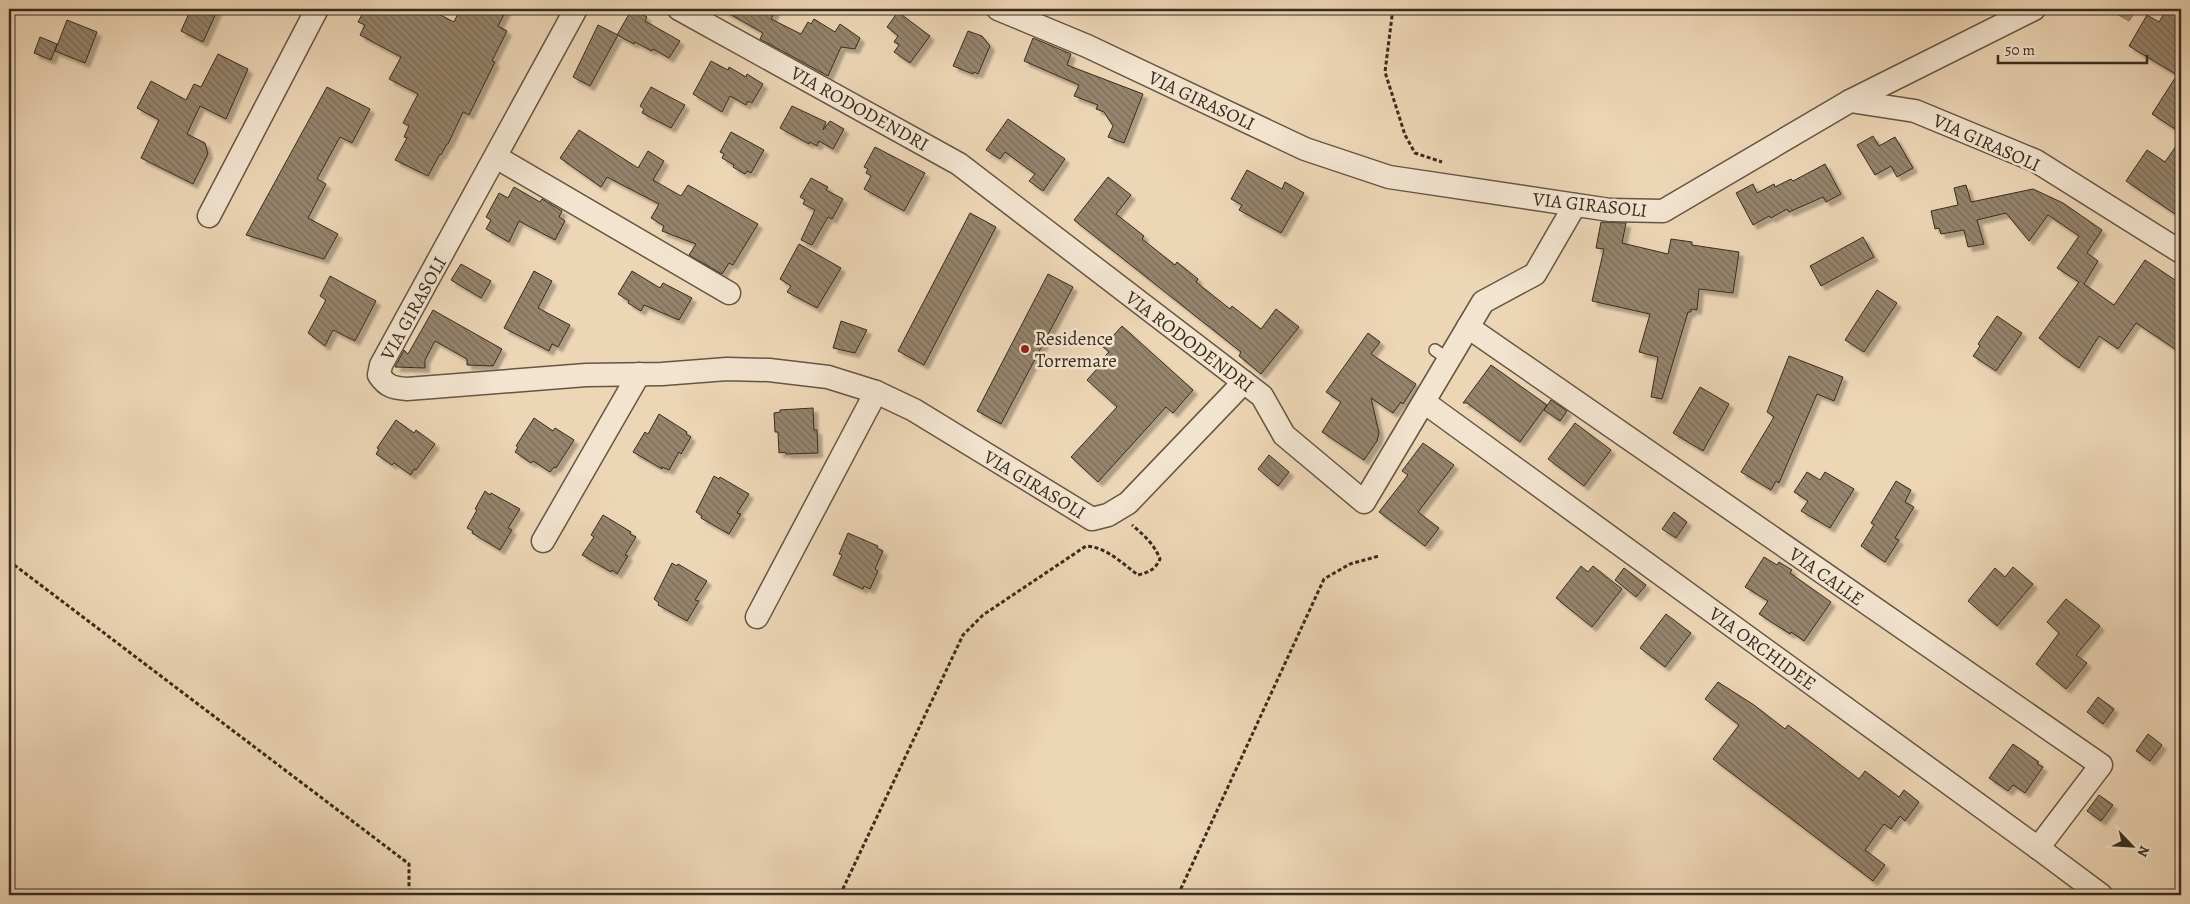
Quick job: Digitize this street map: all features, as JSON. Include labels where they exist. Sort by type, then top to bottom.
[{"type":"street","points":[[209,216],[317,9]]},
{"type":"street","name":"VIA GIRASOLI","points":[[576,9],[382,365],[379,376],[385,384],[394,388],[407,389],[586,375],[727,369],[769,370],[828,376],[876,392],[914,410],[1092,519],[1117,511],[1128,503],[1244,382]]},
{"type":"street","name":"VIA RODODENDRI","points":[[680,9],[959,164],[1262,396],[1284,435],[1364,502],[1424,402],[1442,355],[1468,328],[1483,302],[1535,274],[1575,205]]},
{"type":"street","name":"VIA GIRASOLI","points":[[998,9],[1087,46],[1305,149],[1388,177],[1610,210],[1663,211],[1850,101],[1915,110],[2036,161],[2181,252]]},
{"type":"street","points":[[1850,101],[2034,9]]},
{"type":"street","points":[[496,157],[729,293]]},
{"type":"street","name":"VIA CALLE","points":[[1468,328],[2101,765],[2038,848]]},
{"type":"street","points":[[543,542],[639,374]]},
{"type":"street","points":[[757,618],[876,392]]},
{"type":"street","name":"VIA ORCHIDEE","points":[[1424,402],[2101,895]]},
{"type":"path","points":[[1391,9],[1392,16],[1385,72],[1405,136],[1415,153],[1451,165]]},
{"type":"path","points":[[840,895],[963,635],[982,615],[1086,546],[1095,546],[1104,551],[1138,575],[1149,572],[1156,567],[1160,560],[1148,538],[1132,524]]},
{"type":"path","points":[[1178,895],[1324,579],[1350,564],[1380,556]]},
{"type":"path","points":[[9,562],[409,864],[409,895]]},
{"type":"water","points":[[2111,9],[2137,9],[2129,21]]},
{"type":"building","points":[[191,9],[218,9],[203,42],[181,31]]},
{"type":"building","points":[[365,9],[429,9],[454,22],[460,9],[507,9],[498,26],[507,31],[492,61],[495,62],[469,115],[463,112],[448,144],[428,176],[395,160],[407,138],[404,137],[409,126],[403,123],[418,94],[389,79],[401,57],[360,35],[365,25],[358,22]]},
{"type":"building","points":[[632,9],[647,17],[645,21],[680,41],[669,58],[653,49],[652,51],[635,42],[634,44],[617,35]]},
{"type":"building","points":[[721,9],[776,9],[771,19],[801,34],[808,22],[811,24],[814,19],[835,32],[840,24],[860,38],[855,49],[841,47],[828,76],[760,39],[763,33]]},
{"type":"building","points":[[2167,9],[2181,9],[2181,133],[2152,114],[2177,75],[2129,46],[2147,15],[2159,22]]},
{"type":"building","points":[[898,12],[930,36],[910,63],[894,52],[899,45],[894,42],[898,36],[887,27]]},
{"type":"building","points":[[67,20],[97,32],[85,63],[55,51]]},
{"type":"building","points":[[598,25],[618,35],[590,86],[573,77]]},
{"type":"building","points":[[968,31],[982,36],[990,46],[978,74],[974,72],[973,74],[953,66]]},
{"type":"building","points":[[40,37],[57,44],[51,60],[34,53]]},
{"type":"building","points":[[1033,38],[1071,54],[1067,65],[1143,94],[1124,143],[1108,137],[1113,126],[1104,112],[1096,109],[1098,105],[1074,96],[1079,85],[1024,61]]},
{"type":"building","points":[[218,54],[248,69],[226,119],[200,106],[187,134],[205,143],[208,154],[193,184],[141,158],[159,120],[137,108],[151,81],[186,100],[194,84],[201,87]]},
{"type":"building","points":[[711,61],[728,70],[729,67],[746,77],[747,74],[763,84],[752,103],[748,101],[746,105],[730,96],[722,112],[693,94]]},
{"type":"building","points":[[327,87],[370,109],[352,143],[340,137],[317,179],[326,184],[308,218],[338,234],[324,259],[246,235]]},
{"type":"building","points":[[651,87],[685,105],[671,128],[642,113],[644,109],[640,106]]},
{"type":"building","points":[[792,106],[826,122],[823,130],[830,121],[844,129],[833,149],[819,141],[817,146],[810,142],[809,144],[780,128]]},
{"type":"building","points":[[1008,119],[1065,159],[1043,191],[1029,181],[1035,174],[1005,152],[1000,159],[986,150]]},
{"type":"building","points":[[579,130],[638,168],[648,151],[664,161],[653,180],[681,196],[688,185],[758,224],[733,265],[729,263],[722,274],[689,255],[696,244],[662,231],[664,226],[651,218],[659,204],[607,177],[601,187],[560,158]]},
{"type":"building","points":[[731,132],[764,150],[751,173],[747,171],[745,174],[722,158],[724,154],[720,152]]},
{"type":"building","points":[[1873,136],[1879,146],[1895,137],[1913,168],[1897,177],[1891,166],[1875,175],[1857,145]]},
{"type":"building","points":[[2181,139],[2181,218],[2126,181],[2147,150],[2165,162]]},
{"type":"building","points":[[875,147],[925,173],[904,211],[864,189],[871,176],[866,173],[868,169],[864,167]]},
{"type":"building","points":[[1825,164],[1841,194],[1826,202],[1823,197],[1789,212],[1787,209],[1753,225],[1736,193],[1753,184],[1757,193],[1774,184],[1775,187],[1791,179],[1793,181]]},
{"type":"building","points":[[1247,170],[1282,189],[1285,182],[1304,193],[1281,233],[1239,210],[1242,205],[1231,199]]},
{"type":"building","points":[[1108,177],[1131,195],[1116,214],[1144,236],[1142,239],[1175,265],[1177,262],[1198,279],[1196,282],[1230,309],[1232,306],[1261,329],[1276,309],[1299,327],[1261,374],[1239,356],[1241,352],[1074,220]]},
{"type":"building","points":[[811,178],[828,187],[826,190],[843,199],[832,219],[828,217],[812,245],[801,240],[815,210],[803,204],[805,200],[800,197]]},
{"type":"building","points":[[1966,185],[1971,202],[2033,189],[2063,203],[2102,230],[2087,253],[2098,261],[2084,284],[2114,305],[2145,260],[2181,284],[2181,353],[2136,323],[2118,349],[2099,336],[2079,368],[2062,356],[2039,338],[2079,282],[2057,268],[2079,236],[2048,215],[2029,241],[2006,213],[1977,220],[1984,244],[1968,247],[1964,230],[1941,234],[1939,228],[1935,229],[1931,211],[1958,205],[1954,188]]},
{"type":"building","points":[[514,187],[540,202],[542,199],[562,211],[559,217],[565,221],[555,240],[519,221],[509,242],[486,229],[491,220],[486,217],[499,193],[508,198]]},
{"type":"building","points":[[970,213],[996,227],[924,365],[898,351]]},
{"type":"building","points":[[1601,222],[1626,223],[1622,243],[1668,254],[1671,239],[1692,242],[1692,245],[1739,252],[1733,293],[1699,289],[1697,310],[1691,309],[1691,312],[1688,312],[1662,399],[1651,397],[1658,357],[1639,352],[1650,314],[1592,301],[1604,249],[1596,248]]},
{"type":"building","points":[[1863,237],[1874,257],[1821,286],[1810,266]]},
{"type":"building","points":[[799,244],[841,268],[817,308],[787,292],[791,286],[780,279]]},
{"type":"building","points":[[461,264],[491,281],[481,298],[451,280]]},
{"type":"building","points":[[534,271],[552,281],[538,308],[570,325],[558,347],[552,344],[549,351],[504,328]]},
{"type":"building","points":[[632,271],[660,288],[663,283],[692,298],[679,320],[644,305],[641,311],[618,294]]},
{"type":"building","name":"Residence Torremare","points":[[1048,274],[1073,287],[1001,424],[977,411]]},
{"type":"building","points":[[330,276],[376,301],[355,341],[333,330],[325,346],[308,333],[326,300],[320,296]]},
{"type":"building","points":[[1877,290],[1897,303],[1864,352],[1845,340]]},
{"type":"building","points":[[433,310],[502,349],[493,366],[467,365],[467,359],[435,341],[425,360],[425,368],[395,367],[404,350],[408,354]]},
{"type":"building","points":[[1997,316],[2022,333],[1996,371],[1973,356],[1980,346],[1978,344]]},
{"type":"building","points":[[841,321],[867,330],[855,353],[833,348]]},
{"type":"building","points":[[1122,326],[1193,390],[1173,413],[1166,407],[1098,482],[1071,457],[1117,407],[1087,380],[1106,359],[1104,357],[1109,352],[1103,347]]},
{"type":"building","points":[[1368,333],[1380,342],[1371,354],[1416,384],[1403,404],[1401,402],[1393,413],[1371,398],[1379,433],[1377,441],[1364,460],[1322,432],[1341,402],[1326,392]]},
{"type":"building","points":[[1789,356],[1843,377],[1834,401],[1817,394],[1779,483],[1776,481],[1771,490],[1741,472],[1774,417],[1767,412]]},
{"type":"building","points":[[1491,365],[1547,405],[1520,442],[1467,403],[1463,403]]},
{"type":"building","points":[[1700,387],[1729,404],[1703,451],[1673,433]]},
{"type":"building","points":[[1551,400],[1567,411],[1560,421],[1544,410]]},
{"type":"building","points":[[813,408],[814,430],[817,430],[818,453],[779,453],[778,432],[775,432],[774,413],[780,412],[780,410]]},
{"type":"building","points":[[659,414],[687,432],[686,434],[691,437],[681,454],[679,452],[669,470],[662,467],[662,469],[633,452],[645,432],[648,434]]},
{"type":"building","points":[[534,418],[553,431],[555,428],[574,440],[556,468],[554,467],[550,472],[533,461],[531,463],[515,452],[518,447],[516,446]]},
{"type":"building","points":[[396,420],[414,433],[416,430],[435,444],[411,475],[394,463],[392,465],[376,454],[379,449],[377,448]]},
{"type":"building","points":[[1575,423],[1611,450],[1584,486],[1548,459]]},
{"type":"building","points":[[1423,443],[1454,465],[1418,512],[1439,528],[1425,546],[1379,512],[1408,475],[1402,471]]},
{"type":"building","points":[[1269,455],[1289,472],[1278,486],[1258,469]]},
{"type":"building","points":[[1807,472],[1820,480],[1825,472],[1854,489],[1830,528],[1801,511],[1808,501],[1794,492]]},
{"type":"building","points":[[714,476],[719,479],[720,477],[749,494],[737,513],[741,514],[729,534],[701,518],[702,516],[696,512]]},
{"type":"building","points":[[1896,481],[1911,490],[1905,502],[1914,507],[1895,538],[1899,540],[1885,562],[1861,546],[1874,525],[1871,523]]},
{"type":"building","points":[[485,491],[520,509],[508,528],[512,530],[500,550],[467,528]]},
{"type":"building","points":[[1674,512],[1687,522],[1676,538],[1662,529]]},
{"type":"building","points":[[603,515],[636,537],[625,555],[628,556],[617,574],[582,555],[594,537],[591,535]]},
{"type":"building","points":[[848,533],[878,546],[877,548],[883,551],[875,569],[878,571],[870,589],[864,586],[863,589],[833,575],[842,555],[839,554]]},
{"type":"building","points":[[1764,557],[1777,565],[1779,562],[1792,570],[1790,573],[1831,602],[1804,641],[1759,614],[1768,601],[1745,587]]},
{"type":"building","points":[[672,563],[677,566],[678,564],[707,581],[695,600],[699,601],[687,621],[658,605],[659,603],[654,599]]},
{"type":"building","points":[[1581,566],[1588,572],[1593,566],[1622,589],[1592,627],[1556,598]]},
{"type":"building","points":[[2013,567],[2033,584],[1997,626],[1968,601],[1995,568],[2005,577]]},
{"type":"building","points":[[1624,568],[1646,585],[1636,597],[1615,580]]},
{"type":"building","points":[[2066,599],[2100,626],[2076,655],[2087,663],[2066,689],[2036,664],[2059,633],[2047,622]]},
{"type":"building","points":[[1666,614],[1691,633],[1665,667],[1640,648]]},
{"type":"building","points":[[1718,682],[1754,705],[1785,729],[1788,725],[1859,779],[1865,771],[1899,797],[1904,790],[1919,802],[1905,821],[1900,816],[1891,829],[1884,824],[1865,850],[1885,865],[1873,881],[1713,759],[1739,725],[1705,699]]},
{"type":"building","points":[[2098,697],[2114,709],[2103,724],[2087,712]]},
{"type":"building","points":[[2148,734],[2162,745],[2150,761],[2136,751]]},
{"type":"building","points":[[2013,744],[2039,762],[2037,764],[2043,767],[2025,793],[2013,785],[2008,791],[1989,778]]},
{"type":"building","points":[[2099,795],[2113,805],[2101,821],[2087,811]]},
{"type":"place","name":"Residence Torremare","points":[[1025,349]]}]
